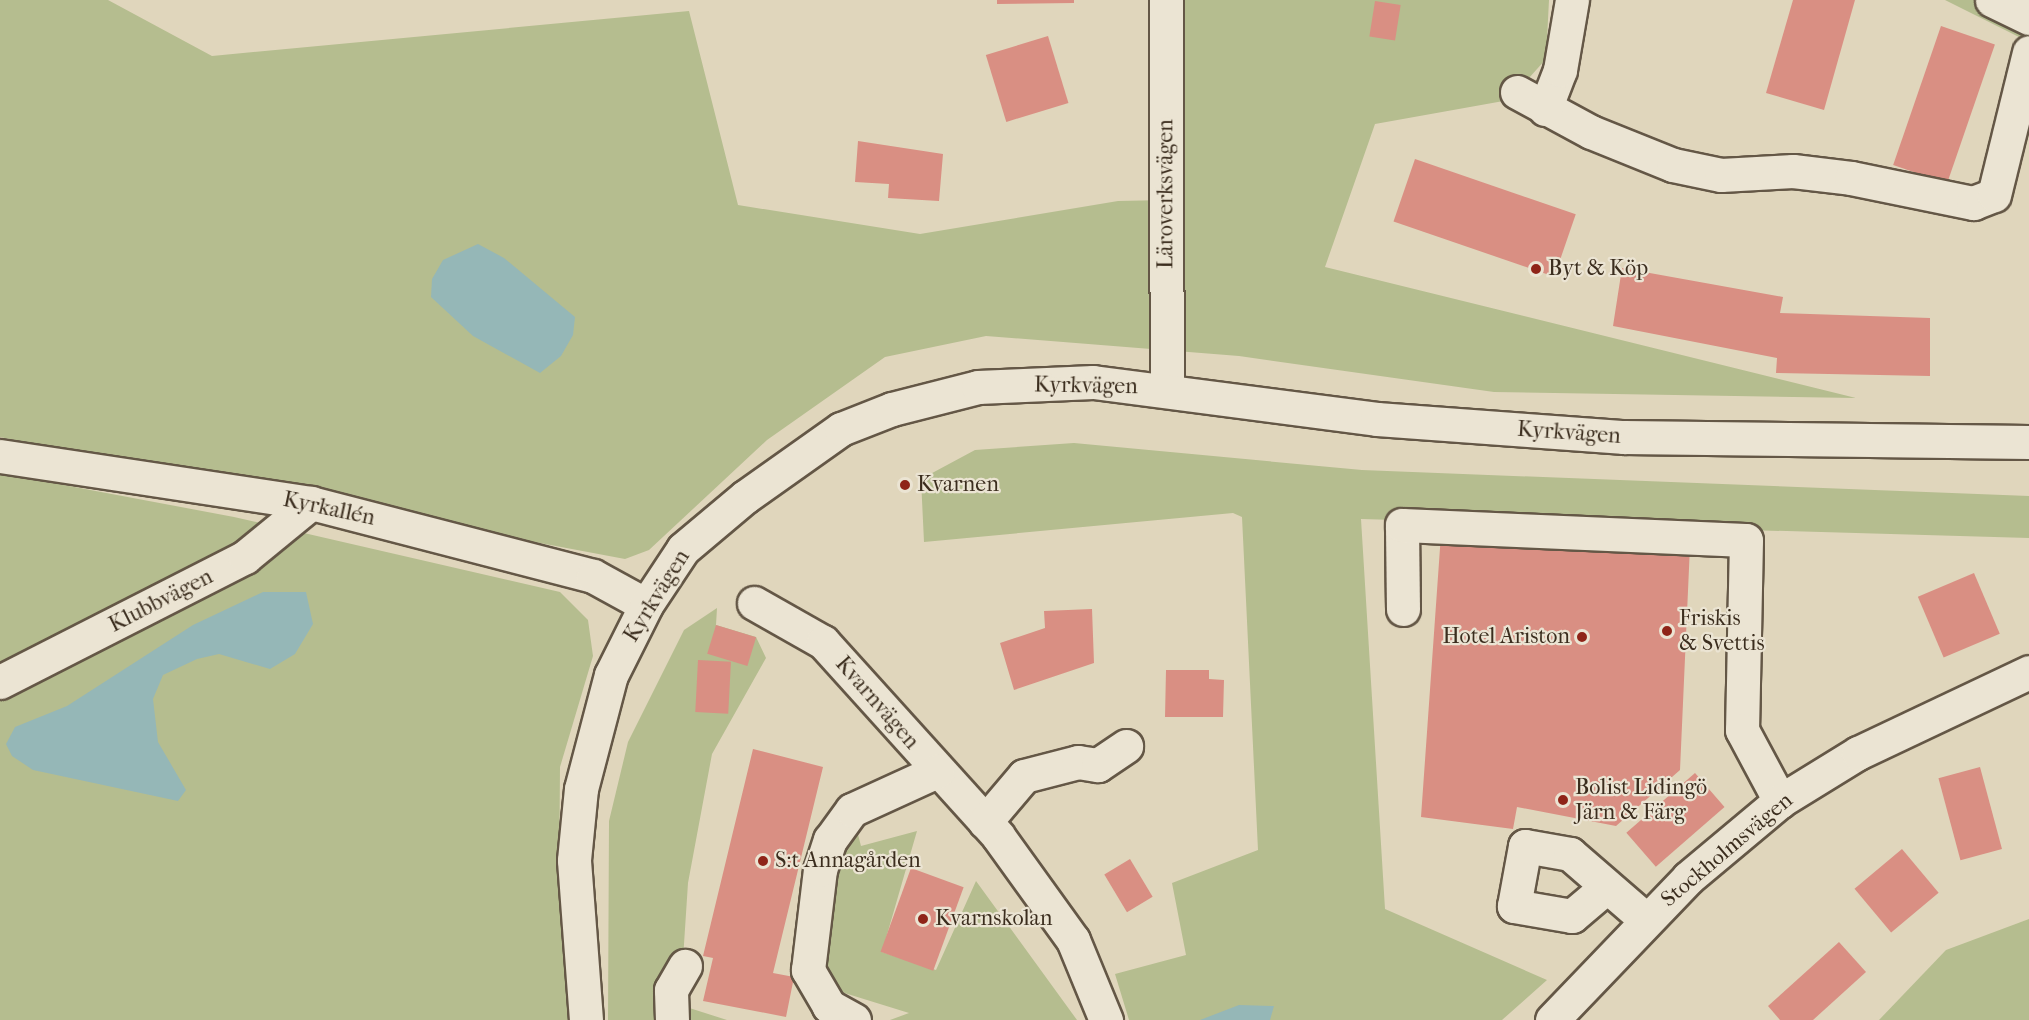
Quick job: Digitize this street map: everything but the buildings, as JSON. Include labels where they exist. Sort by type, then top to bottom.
[{"type":"street","name":"Läroverksvägen","points":[[1166,0],[1167,389]]},
{"type":"street","points":[[1545,109],[1560,70],[1572,0]]},
{"type":"street","points":[[1992,0],[2029,18]]},
{"type":"street","points":[[1517,92],[1545,109],[1673,165],[1721,175],[1793,171],[1851,178],[1973,203],[1994,195],[2029,52]]},
{"type":"street","name":"Kyrkvägen","points":[[586,1020],[574,860],[581,789],[611,675],[646,605],[683,549],[841,429],[892,409],[978,387],[1093,382],[1167,389],[1284,409],[1624,438],[2029,442]]},
{"type":"street","name":"Kyrkallén","points":[[0,456],[311,503],[593,576],[646,605]]},
{"type":"street","name":"Klubbvägen","points":[[0,682],[245,557],[311,503]]},
{"type":"street","points":[[1403,609],[1402,525],[1746,540],[1742,730],[1780,801]]},
{"type":"street","name":"Kvarnvägen","points":[[754,603],[823,642],[985,822],[1073,940],[1106,1020]]},
{"type":"street","name":"Stockholmsvägen","points":[[1552,1020],[1645,919],[1780,801],[1858,753],[2029,672]]},
{"type":"street","points":[[985,822],[1024,776],[1078,762],[1098,765],[1126,746]]},
{"type":"street","points":[[854,1020],[829,1006],[808,970],[824,860],[852,810],[937,771]]},
{"type":"street","points":[[1604,889],[1645,919]]},
{"type":"street","points":[[672,1020],[671,990],[685,966]]},
{"type":"green space","points":[[0,0],[108,0],[212,56],[689,11],[738,205],[920,234],[1118,201],[1166,200],[1174,0],[1549,0],[1546,59],[1509,100],[1375,124],[1325,267],[1856,398],[1494,392],[1239,356],[986,336],[885,357],[767,440],[649,550],[625,559],[164,472],[0,437]]},
{"type":"green space","points":[[1945,0],[2029,0],[2029,40],[2021,38]]},
{"type":"green space","points":[[1074,443],[1362,470],[2029,496],[2029,538],[1361,519],[1385,909],[1547,980],[1502,1020],[1129,1020],[1115,974],[1186,955],[1172,883],[1258,850],[1242,517],[1233,513],[924,542],[921,479],[975,450]]},
{"type":"green space","points":[[0,473],[234,517],[560,592],[588,620],[593,656],[560,767],[559,893],[570,1020],[0,1020]]},
{"type":"green space","points":[[717,608],[716,625],[756,637],[766,658],[712,754],[688,883],[680,1005],[727,1020],[608,1020],[609,821],[628,742],[684,630]]},
{"type":"green space","points":[[855,823],[861,846],[917,831],[882,952],[936,970],[976,881],[1077,1020],[890,1020],[909,1013],[838,991],[819,964],[825,890]]},
{"type":"green space","points":[[2029,919],[2029,1020],[1879,1020],[1946,950]]},
{"type":"water","points":[[478,244],[504,258],[575,317],[573,335],[561,356],[540,373],[473,336],[431,297],[432,279],[443,260]]},
{"type":"water","points":[[263,592],[306,592],[313,624],[295,654],[270,669],[219,654],[197,659],[163,675],[153,699],[158,742],[186,790],[178,801],[33,770],[12,756],[6,744],[15,727],[67,706],[193,625]]},
{"type":"water","points":[[1239,1005],[1274,1006],[1270,1020],[1200,1020]]},
{"type":"place","name":"Byt & Köp","points":[[1536,269]]},
{"type":"place","name":"Kvarnen","points":[[905,485]]},
{"type":"place","name":"Friskis & Svettis","points":[[1667,631]]},
{"type":"place","name":"Hotel Ariston","points":[[1582,637]]},
{"type":"place","name":"Bolist Lidingö Järn & Färg","points":[[1563,800]]},
{"type":"place","name":"S:t Annagården","points":[[763,861]]},
{"type":"place","name":"Kvarnskolan","points":[[923,919]]}]
